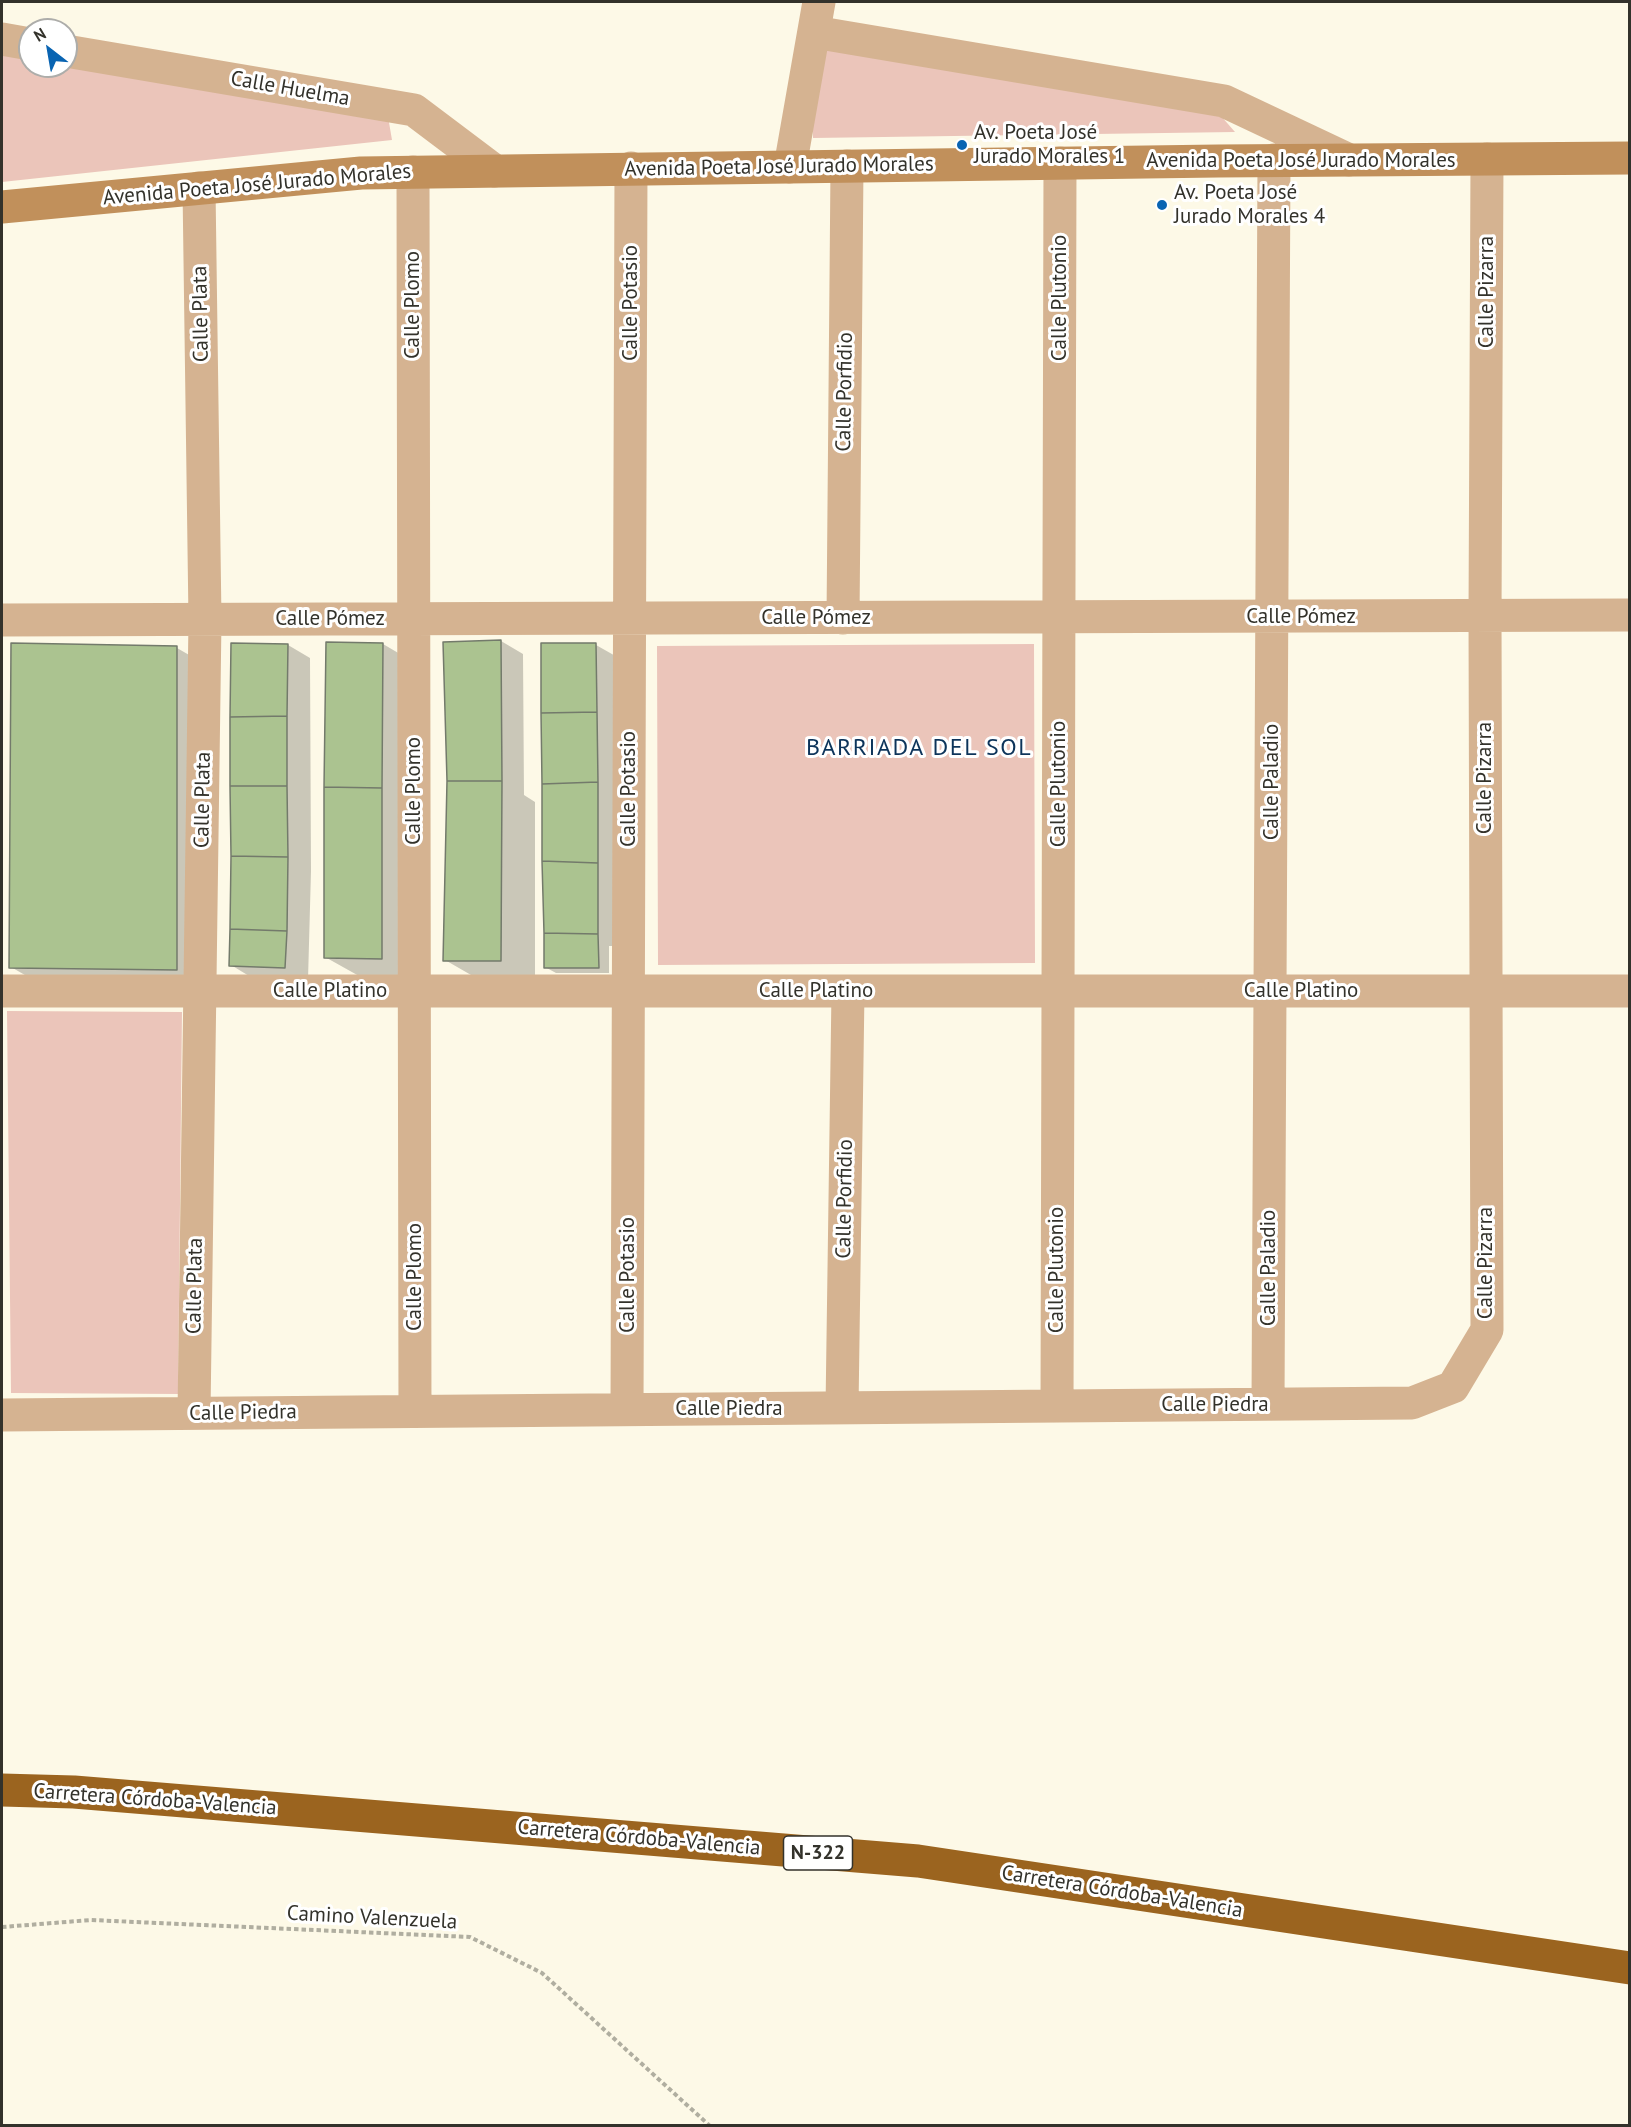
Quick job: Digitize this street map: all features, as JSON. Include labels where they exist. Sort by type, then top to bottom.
[{"type":"highway","name":"Carretera Córdoba-Valencia","points":[[2,1790],[74,1792],[918,1861],[1629,1968]]},
{"type":"main road","name":"Avenida Poeta José Jurado Morales","points":[[2,207],[361,172],[1274,160],[1629,158]]},
{"type":"street","points":[[790,167],[817,17],[1224,101],[1349,160]]},
{"type":"street","points":[[2,39],[18,42]]},
{"type":"street","name":"Calle Huelma","points":[[78,53],[414,110],[495,171]]},
{"type":"street","name":"Calle Pizarra","points":[[1453,1387],[1487,1330],[1485,616],[1487,159]]},
{"type":"street","name":"Calle Paladio","points":[[1268,1404],[1274,160]]},
{"type":"street","name":"Calle Plutonio","points":[[1057,1406],[1060,163]]},
{"type":"street","name":"Calle Porfidio","points":[[843,618],[847,166]]},
{"type":"street","name":"Calle Potasio","points":[[627,1410],[631,168]]},
{"type":"street","name":"Calle Plomo","points":[[413,172],[415,1411]]},
{"type":"street","name":"Calle Plata","points":[[194,1413],[206,620],[199,188]]},
{"type":"street","name":"Calle Pómez","points":[[2,620],[1629,615]]},
{"type":"street","name":"Calle Platino","points":[[2,991],[1629,991]]},
{"type":"street","name":"Calle Porfidio","points":[[842,1408],[848,991]]},
{"type":"street","name":"Calle Piedra","points":[[2,1415],[1412,1403],[1453,1387]]},
{"type":"path","name":"Camino Valenzuela","points":[[2,1927],[92,1920],[470,1937],[542,1973],[710,2126]]},
{"type":"shaded area","points":[[811,46],[1221,116],[1235,132],[813,138]]},
{"type":"shaded area","points":[[2,52],[18,55],[18,78],[78,78],[78,67],[386,105],[392,140],[2,182]]},
{"type":"shaded area","points":[[1034,644],[1035,963],[658,965],[657,646]]},
{"type":"shaded area","points":[[7,1011],[182,1012],[178,1394],[11,1393]]},
{"type":"building","points":[[501,640],[502,781],[447,781],[443,642]]},
{"type":"building","points":[[326,642],[383,643],[382,788],[324,787]]},
{"type":"building","points":[[11,643],[177,646],[177,970],[9,968]]},
{"type":"building","points":[[231,643],[288,644],[287,716],[230,717]]},
{"type":"building","points":[[541,643],[596,643],[597,712],[541,713]]},
{"type":"building","points":[[597,712],[598,782],[542,784],[541,713]]},
{"type":"building","points":[[287,716],[287,786],[230,786],[230,717]]},
{"type":"building","points":[[447,781],[502,781],[501,961],[443,961]]},
{"type":"building","points":[[598,782],[598,863],[542,861],[542,784]]},
{"type":"building","points":[[230,786],[287,786],[288,857],[231,856]]},
{"type":"building","points":[[324,787],[382,788],[382,959],[324,958]]},
{"type":"building","points":[[231,856],[288,857],[287,931],[230,929]]},
{"type":"building","points":[[542,861],[598,863],[598,934],[544,933]]},
{"type":"building","points":[[230,929],[287,931],[285,968],[229,966]]},
{"type":"building","points":[[544,933],[598,934],[599,968],[544,968]]},
{"type":"place","name":"Av. Poeta José Jurado Morales 1","points":[[962,145]]},
{"type":"place","name":"Av. Poeta José Jurado Morales 4","points":[[1162,205]]},
{"type":"district","name":"BARRIADA DEL SOL","points":[[919,748]]}]
